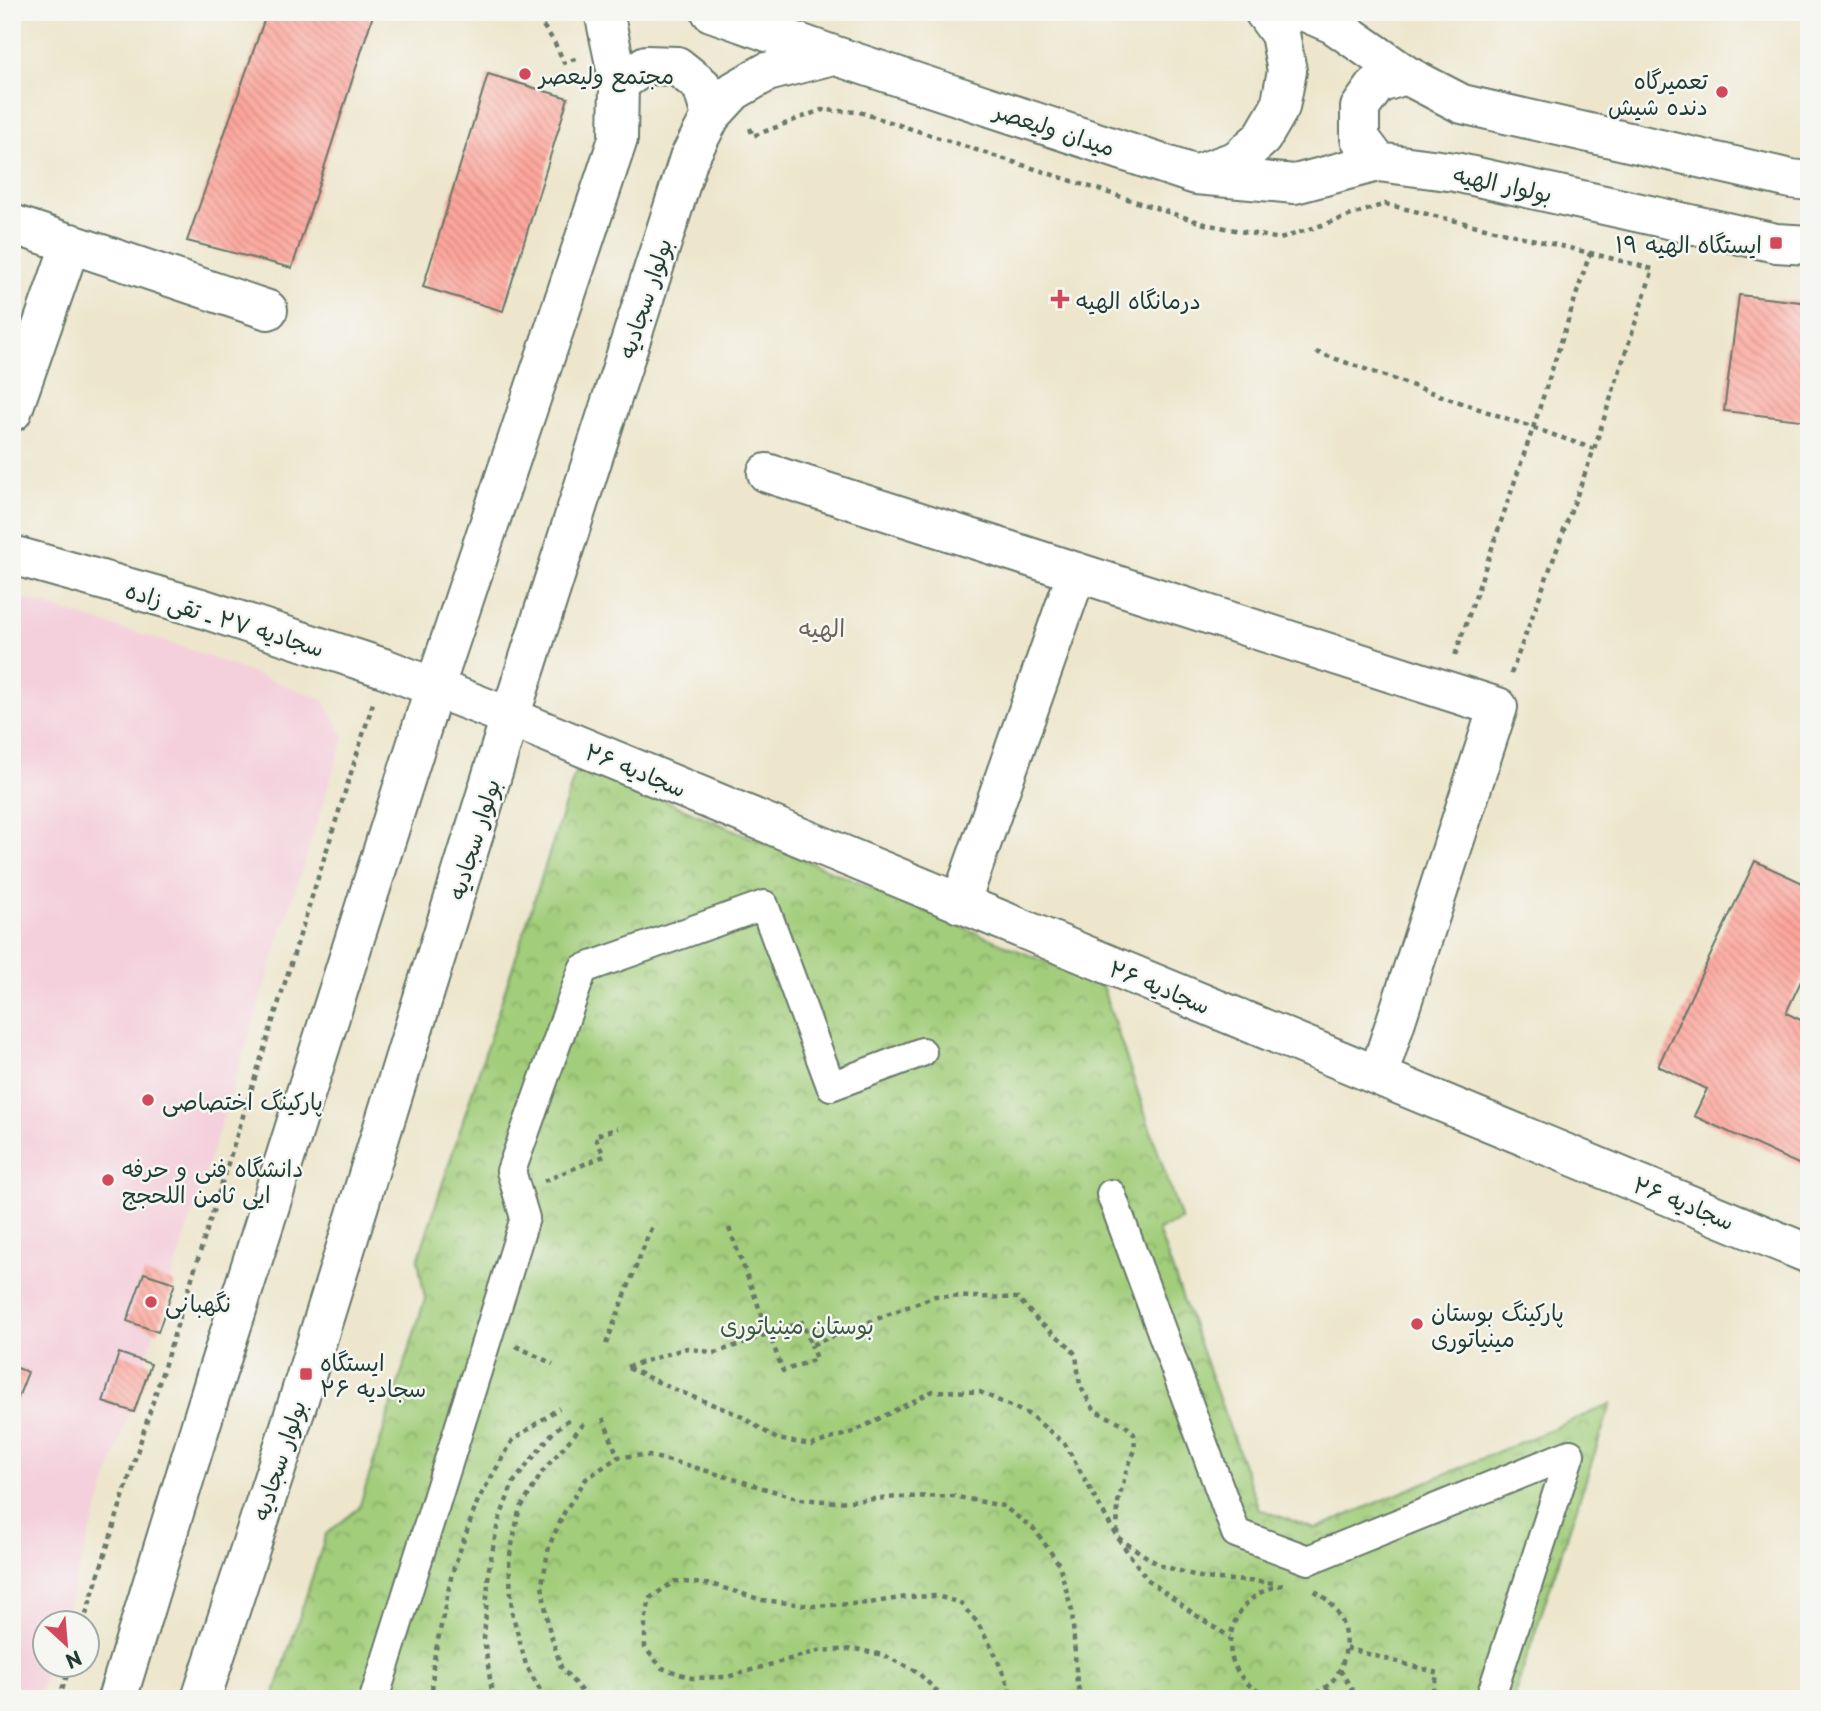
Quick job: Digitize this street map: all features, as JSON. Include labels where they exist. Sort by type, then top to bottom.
[{"type":"main road","points":[[117,1699],[214,1382],[434,689],[618,139],[619,83],[604,12]]},
{"type":"main road","name":"میدان ولیعصر","points":[[711,12],[1196,175]]},
{"type":"main road","points":[[1196,175],[1237,160],[1262,138],[1280,107],[1287,71],[1280,34],[1264,12]]},
{"type":"main road","points":[[1305,12],[1333,24],[1406,75],[1462,104],[1809,181]]},
{"type":"main road","points":[[619,83],[646,65],[677,66],[723,104],[767,72],[833,55]]},
{"type":"main road","points":[[1378,162],[1360,138],[1360,108],[1377,84],[1406,75]]},
{"type":"main road","name":"بولوار سجادیه","points":[[201,1699],[297,1405],[510,718],[688,158],[723,104]]},
{"type":"main road","name":"بولوار الهیه","points":[[1196,175],[1295,184],[1378,162],[1455,172],[1776,243],[1809,245]]},
{"type":"main road","points":[[12,224],[268,310]]},
{"type":"main road","points":[[12,412],[71,243]]},
{"type":"main road","points":[[767,472],[1498,707],[1378,1076]]},
{"type":"main road","name":"سجادیه ۲۷ ـ تقی زاده","points":[[12,555],[201,608],[384,668],[434,689]]},
{"type":"main road","points":[[960,904],[1077,572]]},
{"type":"main road","name":"سجادیه ۲۶","points":[[434,689],[1809,1254]]},
{"type":"street","points":[[374,1699],[525,1218],[511,1171],[583,969],[764,905],[831,1086],[922,1052]]},
{"type":"street","points":[[1111,1194],[1236,1533],[1308,1560],[1570,1454],[1490,1699]]},
{"type":"path","points":[[723,104],[753,136],[821,110],[859,112],[1205,224],[1280,239],[1385,204],[1653,268],[1594,449],[1498,707]]},
{"type":"path","points":[[1444,690],[1590,253]]},
{"type":"path","points":[[1316,352],[1594,449]]},
{"type":"path","points":[[87,1610],[384,668]]},
{"type":"path","points":[[517,1192],[604,1156],[595,1136],[618,1128]]},
{"type":"path","points":[[606,1345],[653,1223]]},
{"type":"path","points":[[729,1228],[769,1334],[783,1371],[816,1359],[802,1322],[769,1334],[715,1353],[687,1348],[627,1367],[739,1415],[777,1439],[811,1445],[853,1432],[933,1391],[980,1392],[1030,1415],[1065,1444],[1117,1537],[1147,1579],[1230,1637]]},
{"type":"path","points":[[811,1345],[935,1296],[1018,1298],[1039,1322],[1076,1354],[1080,1386],[1095,1411],[1124,1424],[1134,1434],[1135,1450],[1118,1502],[1117,1537]]},
{"type":"path","points":[[489,1332],[552,1364]]},
{"type":"path","points":[[432,1699],[433,1664],[452,1573],[478,1500],[513,1440],[559,1408]]},
{"type":"path","points":[[493,1699],[484,1639],[489,1568],[498,1522],[513,1483],[554,1431],[572,1417]]},
{"type":"path","points":[[603,1418],[618,1457]]},
{"type":"path","points":[[545,1699],[526,1665],[512,1612],[509,1560],[519,1511],[543,1471],[587,1420]]},
{"type":"path","points":[[588,1699],[561,1667],[548,1625],[542,1586],[549,1546],[565,1511],[586,1479],[618,1457],[645,1455],[800,1499],[837,1502],[953,1496],[1003,1506],[1035,1530],[1059,1564],[1072,1611],[1077,1684],[1082,1699]]},
{"type":"path","points":[[1117,1537],[1159,1565],[1204,1578],[1294,1584],[1271,1587],[1251,1598],[1237,1615],[1230,1637],[1233,1660],[1243,1679],[1261,1694],[1278,1699]]},
{"type":"path","points":[[945,1699],[916,1671],[883,1655],[856,1649],[818,1651],[727,1676],[692,1678],[662,1668],[645,1648],[645,1622],[650,1598],[675,1581],[714,1585],[762,1600],[814,1606],[937,1596],[960,1603],[977,1622],[994,1652],[1014,1699]]},
{"type":"path","points":[[1297,1699],[1305,1698],[1326,1687],[1340,1670],[1346,1647],[1344,1625],[1333,1605],[1316,1591],[1305,1588]]},
{"type":"path","points":[[1346,1647],[1438,1673],[1430,1699]]},
{"type":"path","points":[[1340,1670],[1358,1699]]},
{"type":"path","points":[[59,1699],[65,1680]]},
{"type":"path","points":[[1326,1687],[1335,1699]]},
{"type":"shaded area","name":"دانشگاه فنی و حرفه ایی ثامن اللحجج","points":[[12,595],[182,647],[324,700],[344,737],[66,1610],[32,1610],[32,1680],[44,1680],[38,1699],[12,1699]]},
{"type":"green space","name":"بوستان مینیاتوری","points":[[578,764],[1102,986],[1181,1220],[1158,1230],[1259,1509],[1315,1529],[1611,1404],[1513,1699],[273,1699],[326,1534],[359,1508],[425,1299],[418,1260]]},
{"type":"building","points":[[267,12],[374,12],[292,268],[187,241]]},
{"type":"building","points":[[488,74],[568,98],[503,311],[423,287]]},
{"type":"building","points":[[1739,295],[1809,303],[1809,421],[1724,411]]},
{"type":"building","points":[[1755,861],[1809,886],[1809,964],[1786,1013],[1809,1024],[1809,1169],[1694,1116],[1707,1089],[1658,1066]]},
{"type":"building","name":"نگهبانی","points":[[144,1273],[175,1283],[158,1332],[127,1321]]},
{"type":"building","name":"نگهبانی","points":[[119,1353],[151,1364],[134,1412],[103,1402]]},
{"type":"building","points":[[12,1366],[28,1372],[16,1403],[12,1403]]},
{"type":"place","name":"مجتمع ولیعصر","points":[[525,74]]},
{"type":"place","name":"تعمیرگاه دنده شیش","points":[[1722,92]]},
{"type":"place","name":"ایستگاه الهیه ۱۹","points":[[1776,243]]},
{"type":"place","name":"درمانگاه الهیه","points":[[1060,299]]},
{"type":"place","name":"پارکینگ اختصاصی","points":[[148,1100]]},
{"type":"place","name":"دانشگاه فنی و حرفه ایی ثامن اللحجج","points":[[108,1180]]},
{"type":"place","name":"نگهبانی","points":[[151,1302]]},
{"type":"place","name":"پارکینگ بوستان مینیاتوری","points":[[1417,1324]]},
{"type":"place","name":"ایستگاه سجادیه ۲۶","points":[[306,1374]]},
{"type":"district","name":"الهیه","points":[[822,627]]}]
